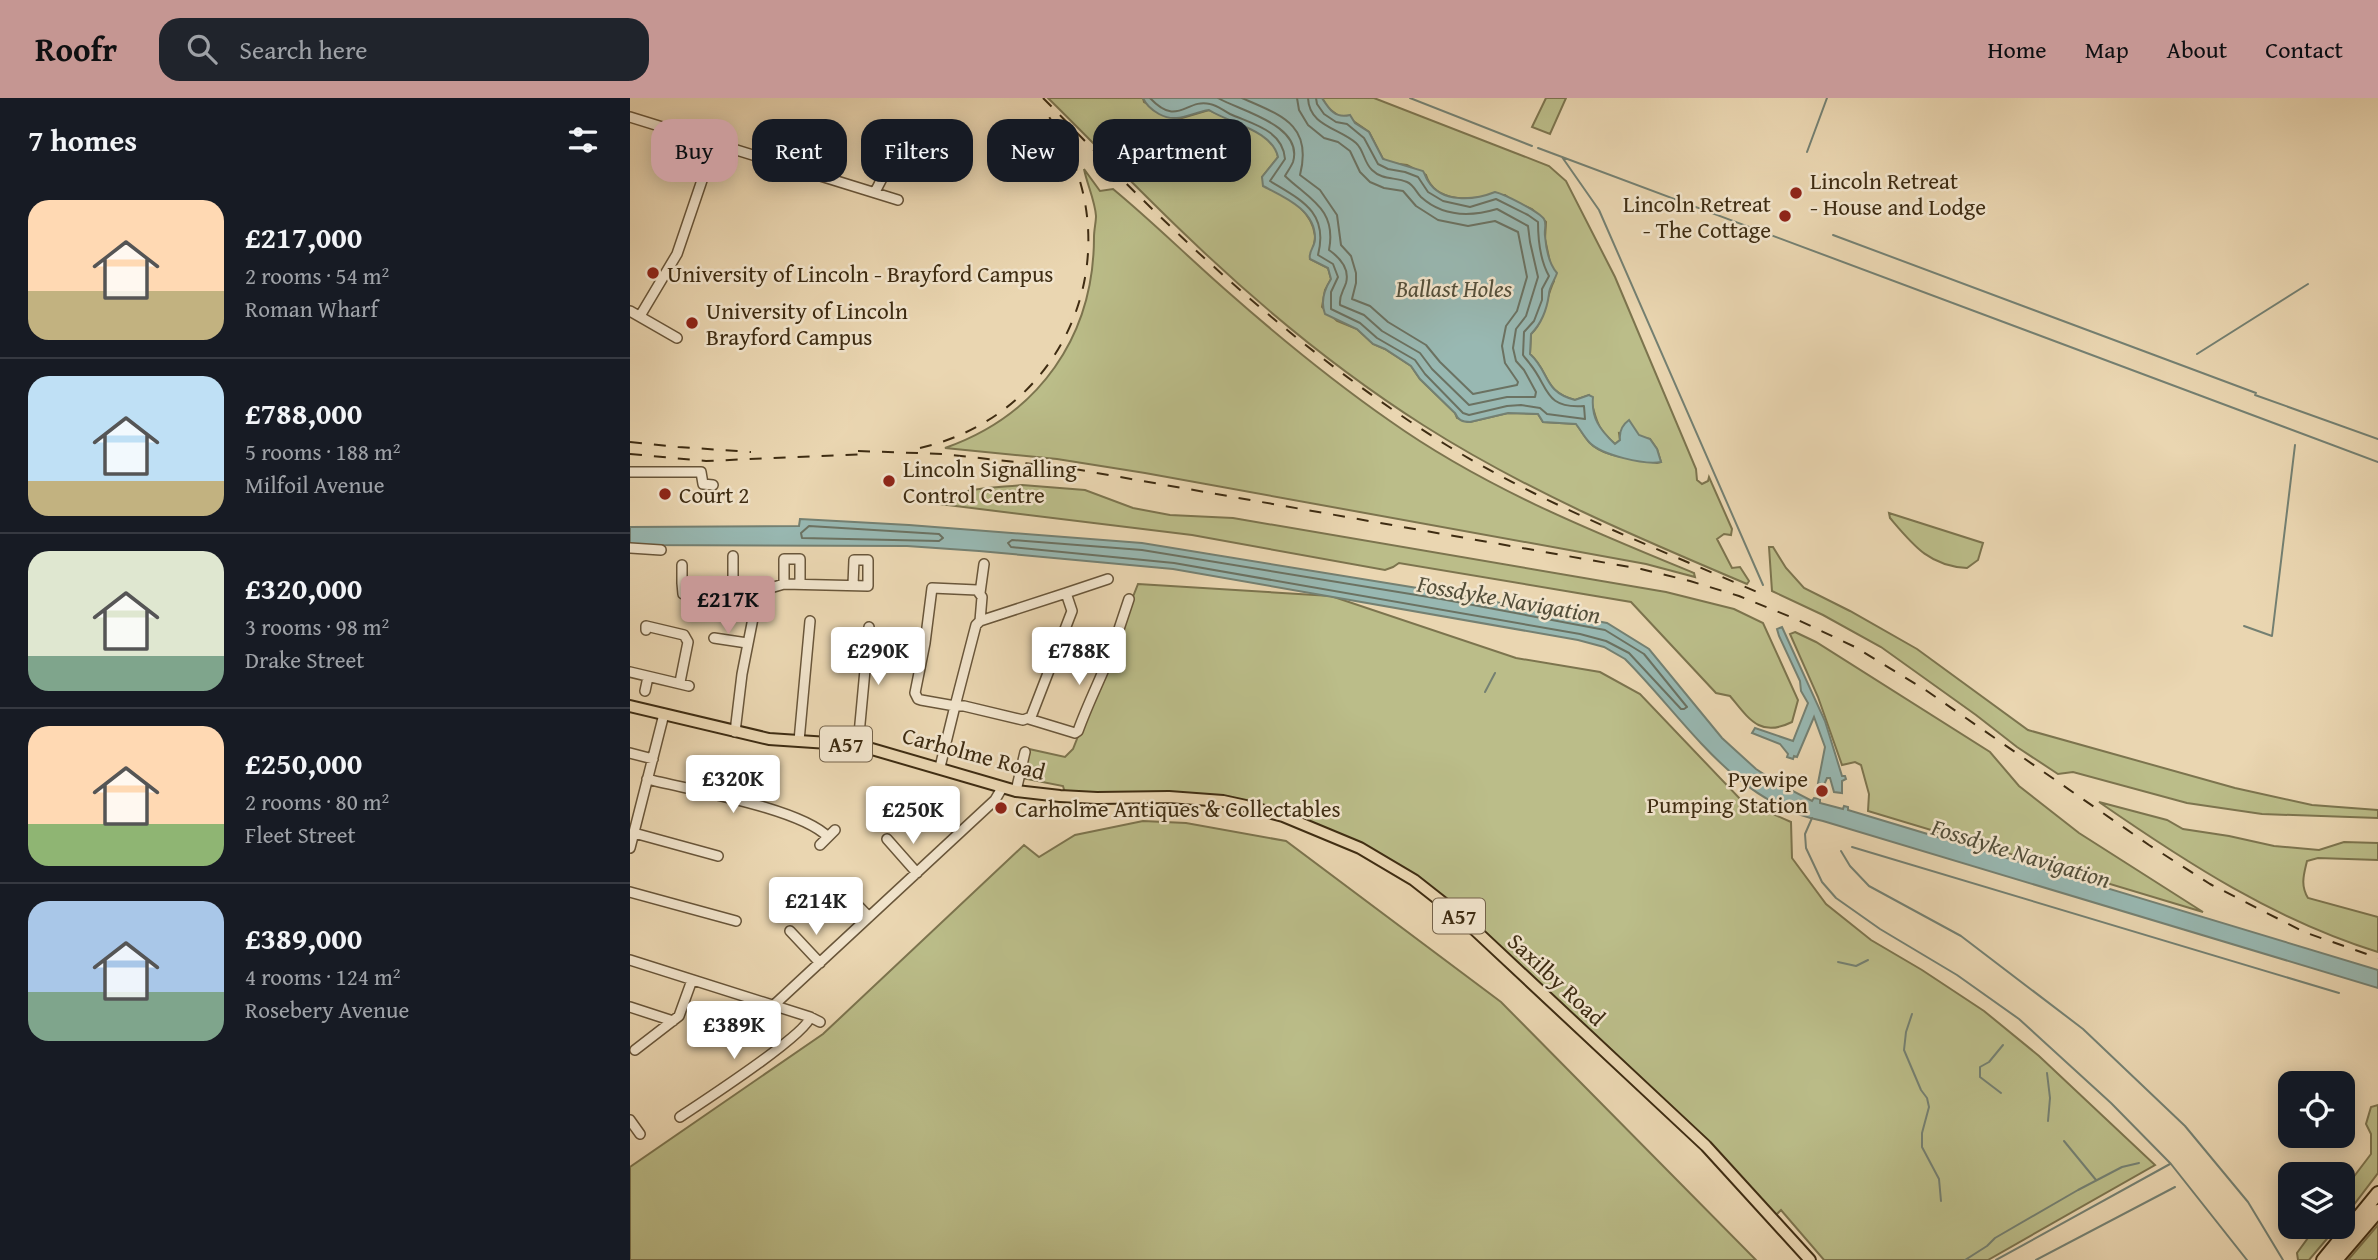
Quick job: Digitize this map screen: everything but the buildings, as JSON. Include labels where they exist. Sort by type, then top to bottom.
[{"type":"highway","points":[[2323,1260],[2378,1193]]},
{"type":"highway","points":[[2336,1260],[2378,1211]]},
{"type":"main road","name":"Carholme Road","points":[[630,706],[769,739],[858,745],[940,767],[1002,788],[1059,796]]},
{"type":"main road","name":"Saxilby Road","points":[[1059,796],[1168,797],[1223,801],[1274,813],[1320,830],[1391,865],[1461,917],[1671,1112],[1810,1260]]},
{"type":"street","points":[[630,117],[651,124]]},
{"type":"street","points":[[738,152],[898,200]]},
{"type":"street","points":[[640,316],[677,254],[701,182]]},
{"type":"street","points":[[875,192],[880,182]]},
{"type":"street","points":[[630,311],[677,338]]},
{"type":"street","points":[[630,472],[701,472],[704,484],[713,485]]},
{"type":"street","points":[[630,548],[661,550]]},
{"type":"street","points":[[733,555],[733,583]]},
{"type":"street","points":[[783,584],[784,559],[800,559],[800,584]]},
{"type":"street","points":[[980,621],[984,564]]},
{"type":"street","points":[[682,565],[683,594]]},
{"type":"street","points":[[940,767],[976,625],[980,621],[1108,579]]},
{"type":"street","points":[[682,583],[733,583],[757,598]]},
{"type":"street","points":[[735,732],[747,643],[757,598],[767,589],[783,584],[853,585]]},
{"type":"street","points":[[980,593],[977,590],[932,587],[915,693],[918,699],[1029,719],[1072,733],[1078,731],[1112,650],[1129,599]]},
{"type":"street","points":[[1029,719],[1072,611],[1066,593]]},
{"type":"street","points":[[799,741],[810,621]]},
{"type":"street","points":[[646,629],[646,626],[684,635],[688,642],[680,682],[677,683]]},
{"type":"street","points":[[858,745],[869,627]]},
{"type":"street","points":[[1064,632],[1112,650]]},
{"type":"street","points":[[710,638],[747,643]]},
{"type":"street","points":[[630,672],[689,686]]},
{"type":"street","points":[[645,691],[648,677]]},
{"type":"street","points":[[630,848],[634,833],[634,812],[647,779],[664,714]]},
{"type":"street","points":[[1016,791],[1025,752]]},
{"type":"street","points":[[630,754],[653,759]]},
{"type":"street","points":[[647,779],[784,814],[832,834],[820,845]]},
{"type":"street","points":[[774,1005],[995,800],[1002,788]]},
{"type":"street","points":[[634,833],[718,856]]},
{"type":"street","points":[[887,839],[917,873]]},
{"type":"street","points":[[838,885],[869,917]]},
{"type":"street","points":[[630,892],[736,921]]},
{"type":"street","points":[[790,931],[820,963]]},
{"type":"street","points":[[630,960],[820,1022]]},
{"type":"street","points":[[635,1050],[682,1012],[692,980]]},
{"type":"street","points":[[630,1007],[673,1021]]},
{"type":"street","points":[[680,1117],[788,1042],[809,1023],[810,1017]]},
{"type":"street","points":[[630,1120],[640,1134]]},
{"type":"green space","points":[[1048,98],[1143,98],[1144,102],[1179,119],[1093,119],[1093,143],[1079,129],[1079,119],[1069,119]]},
{"type":"green space","points":[[1322,98],[1374,98],[1549,166],[1566,181],[1615,277],[1696,469],[1697,480],[1702,484],[1708,481],[1709,477],[1732,529],[1731,535],[1724,534],[1717,539],[1732,568],[1740,567],[1749,581],[1747,584],[1541,491],[1423,425],[1302,338],[1173,223],[1132,182],[1251,182],[1251,129],[1262,134],[1276,148],[1278,157],[1262,177],[1269,189],[1292,200],[1310,220],[1315,236],[1310,259],[1328,268],[1331,279],[1325,290],[1322,307],[1337,321],[1357,329],[1373,344],[1411,366],[1457,418],[1470,422],[1508,413],[1538,414],[1543,422],[1576,424],[1589,442],[1603,452],[1661,462],[1650,439],[1619,433],[1620,440],[1615,444],[1599,426],[1589,395],[1575,400],[1557,392],[1530,354],[1531,334],[1542,315],[1554,281],[1545,239],[1546,222],[1532,209],[1505,195],[1460,198],[1439,192],[1431,185],[1426,175],[1407,165],[1383,159],[1369,132],[1346,116],[1339,116],[1328,108]]},
{"type":"green space","points":[[1546,98],[1566,98],[1550,134],[1532,127]]},
{"type":"green space","points":[[1209,110],[1229,119],[1179,119]]},
{"type":"green space","points":[[1084,169],[1100,191],[1113,189],[1307,359],[1425,445],[1499,487],[1694,573],[1695,577],[1646,564],[1145,473],[1057,459],[945,448],[978,434],[1008,415],[1033,393],[1055,367],[1072,339],[1084,307],[1091,273],[1096,218]]},
{"type":"green space","points":[[1022,485],[1085,490],[1133,508],[1170,515],[1233,518],[1666,592],[1734,609],[1763,623],[1798,700],[1792,722],[1771,728],[1756,724],[1730,696],[1716,693],[1631,602],[1399,563],[1385,570],[1192,535],[939,504],[946,498],[966,491]]},
{"type":"green space","points":[[1889,513],[1983,543],[1978,560],[1967,568],[1932,558],[1906,537]]},
{"type":"green space","points":[[1769,547],[1773,547],[1786,568],[1804,588],[1917,649],[2028,730],[2235,788],[2312,805],[2378,810],[2378,818],[2262,814],[2187,803],[2073,772],[2058,774],[1881,647],[1772,591]]},
{"type":"green space","points":[[1138,584],[1331,596],[1516,658],[1600,672],[1640,694],[1741,800],[1791,822],[1792,858],[1826,904],[1871,940],[1984,1011],[2039,1056],[2155,1165],[1988,1260],[1824,1260],[1781,1210],[1774,1217],[1442,898],[1334,833],[1177,792],[1065,793],[1063,786],[1022,778],[1029,749],[1065,757],[1073,749]]},
{"type":"green space","points":[[1795,632],[1816,642],[1990,752],[2019,786],[2079,833],[2203,912],[1868,811],[1869,794],[1861,765],[1855,762],[1842,765],[1818,697],[1790,634]]},
{"type":"green space","points":[[2099,802],[2167,820],[2183,829],[2274,846],[2319,850],[2344,842],[2378,843],[2378,860],[2318,858],[2307,861],[2303,880],[2308,898],[2378,917],[2378,952],[2303,924],[2268,907],[2165,847]]},
{"type":"green space","points":[[1143,821],[1186,823],[1286,841],[1501,1002],[1756,1260],[630,1260],[630,1167],[823,1034],[1024,845],[1039,857],[1075,835]]},
{"type":"green space","points":[[2378,1105],[2378,1173],[2355,1203],[2355,1175],[2371,1154],[2371,1134],[2366,1124],[2371,1107]]},
{"type":"green space","points":[[2378,1225],[2378,1258],[2348,1260]]},
{"type":"green space","points":[[2307,1239],[2327,1239],[2309,1260],[2298,1260],[2297,1253]]},
{"type":"water","name":"Ballast Holes","points":[[1143,98],[1322,98],[1333,112],[1340,116],[1350,115],[1355,123],[1369,132],[1383,159],[1423,171],[1428,181],[1442,194],[1469,198],[1495,192],[1536,212],[1545,221],[1547,251],[1557,273],[1543,316],[1531,334],[1530,354],[1557,392],[1575,400],[1589,395],[1593,397],[1593,411],[1598,423],[1615,444],[1620,440],[1622,428],[1629,420],[1639,435],[1650,439],[1661,462],[1613,455],[1590,443],[1576,424],[1543,422],[1538,414],[1508,413],[1470,422],[1461,420],[1420,379],[1411,366],[1373,344],[1357,329],[1325,314],[1324,296],[1331,279],[1328,268],[1310,259],[1315,239],[1314,229],[1305,212],[1263,186],[1262,177],[1278,157],[1268,140],[1251,130],[1251,119],[1227,119],[1209,110],[1172,118],[1159,114]]},
{"type":"water","points":[[800,519],[1142,543],[1442,592],[1607,623],[1649,649],[1722,738],[1756,769],[1776,782],[1780,780],[1783,786],[1812,801],[1814,798],[1820,799],[1820,803],[1843,809],[1844,806],[1848,807],[1848,810],[2378,970],[2378,988],[1791,811],[1763,797],[1737,778],[1713,756],[1625,659],[1604,647],[1578,640],[1173,569],[907,546],[630,545],[630,527],[799,526]]},
{"type":"water","points":[[1782,627],[1825,721],[1842,776],[1845,776],[1842,793],[1834,792],[1830,778],[1827,778],[1824,785],[1818,783],[1825,747],[1814,717],[1797,757],[1794,756],[1793,759],[1787,757],[1788,754],[1780,744],[1752,733],[1755,728],[1793,741],[1808,703],[1779,636],[1777,629]]},
{"type":"waterway","points":[[1410,98],[1532,146]]},
{"type":"waterway","points":[[1807,152],[1827,98]]},
{"type":"waterway","points":[[1538,148],[2378,462]]},
{"type":"waterway","points":[[1562,157],[1599,210],[1763,585]]},
{"type":"waterway","points":[[1833,235],[2256,393]]},
{"type":"waterway","points":[[2197,354],[2308,284]]},
{"type":"waterway","points":[[2255,395],[2378,439]]},
{"type":"waterway","points":[[2244,626],[2272,636],[2295,445]]},
{"type":"waterway","points":[[1485,692],[1495,673]]},
{"type":"waterway","points":[[1812,818],[1805,834],[1806,848],[1822,882],[1836,898],[1880,929],[1957,975],[2019,1019],[2111,1103],[2171,1164],[2247,1260]]},
{"type":"waterway","points":[[1852,847],[2339,993]]},
{"type":"waterway","points":[[1841,851],[1850,866],[1869,886],[1961,936],[2083,1029],[2185,1126],[2248,1202],[2283,1260]]},
{"type":"waterway","points":[[1838,962],[1856,966],[1868,960]]},
{"type":"waterway","points":[[1912,1014],[1904,1050],[1927,1098],[1929,1107],[1922,1133],[1922,1147],[1939,1179],[1941,1201]]},
{"type":"waterway","points":[[2001,1093],[1980,1077],[1980,1067],[1989,1062],[2003,1045]]},
{"type":"waterway","points":[[2047,1073],[2050,1098],[2048,1121]]},
{"type":"waterway","points":[[2064,1141],[2096,1180]]},
{"type":"waterway","points":[[1965,1260],[1995,1238],[2078,1190],[2122,1167],[2139,1163]]},
{"type":"waterway","points":[[1996,1260],[2170,1164]]},
{"type":"waterway","points":[[2036,1260],[2175,1187]]},
{"type":"railway","points":[[1043,98],[1130,188],[1251,300],[1327,362],[1407,419],[1486,468],[1564,508],[1764,595]]},
{"type":"railway","points":[[920,448],[973,429],[1018,398],[1052,359],[1075,313],[1087,263],[1086,211],[1072,159],[1044,110]]},
{"type":"railway","points":[[630,442],[751,452]]},
{"type":"railway","points":[[858,451],[943,454],[1069,468],[1641,569],[1739,596],[1855,647],[1927,691],[2149,845],[2210,884],[2304,932],[2378,958]]},
{"type":"railway","points":[[630,454],[706,461],[867,454]]},
{"type":"place","name":"Lincoln Retreat - House and Lodge","points":[[1796,193]]},
{"type":"place","name":"Lincoln Retreat - The Cottage","points":[[1785,216]]},
{"type":"place","name":"University of Lincoln - Brayford Campus","points":[[653,273]]},
{"type":"place","name":"University of Lincoln Brayford Campus","points":[[692,323]]},
{"type":"place","name":"Lincoln Signalling Control Centre","points":[[889,481]]},
{"type":"place","name":"Court 2","points":[[665,494]]},
{"type":"place","name":"Pyewipe Pumping Station","points":[[1822,791]]},
{"type":"place","name":"Carholme Antiques & Collectables","points":[[1001,808]]},
{"type":"water label","name":"Fossdyke Navigation","points":[[1509,599]]},
{"type":"water label","name":"Fossdyke Navigation","points":[[2021,853]]}]
